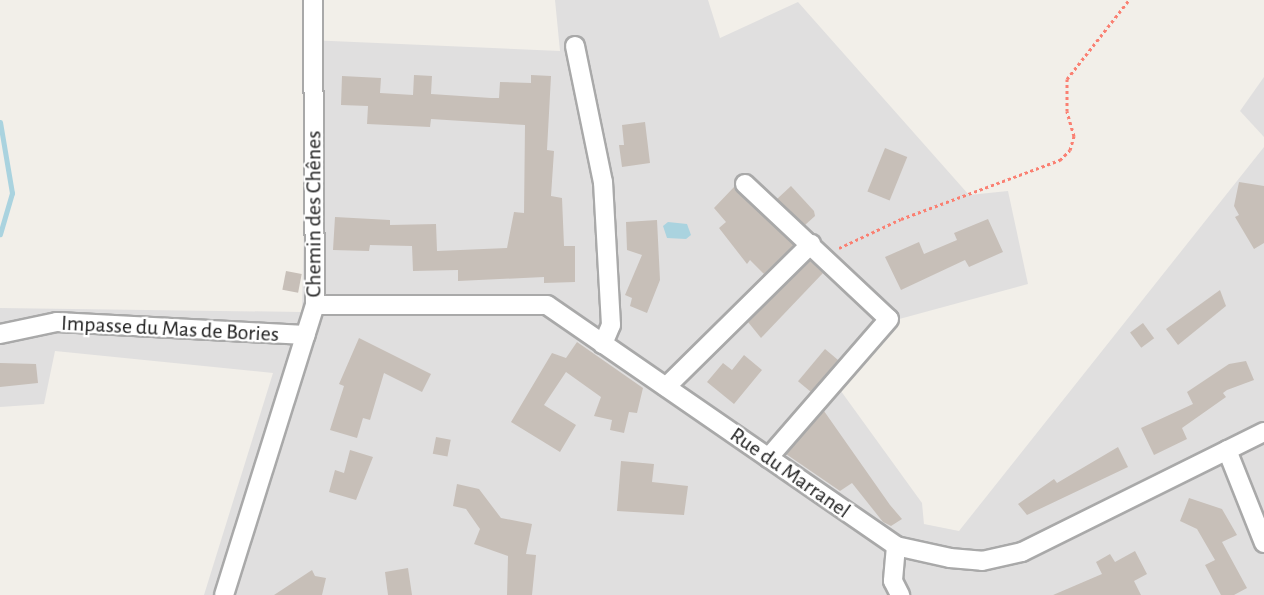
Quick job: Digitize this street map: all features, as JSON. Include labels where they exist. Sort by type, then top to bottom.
[{"type":"street","name":"Chemin des Chênes","points":[[224,595],[315,305],[313,0]]},
{"type":"street","points":[[575,46],[603,182],[611,325],[603,344]]},
{"type":"street","points":[[745,184],[889,319],[768,458]]},
{"type":"street","points":[[666,387],[818,250]]},
{"type":"street","name":"Rue du Marranel","points":[[315,305],[547,304],[896,546],[982,561],[1022,552],[1264,432]]},
{"type":"street","name":"Impasse du Mas de Bories","points":[[0,334],[57,322],[306,335]]},
{"type":"street","points":[[1227,450],[1264,543]]},
{"type":"street","points":[[896,546],[893,581],[900,595]]},
{"type":"path","points":[[818,250],[1060,160],[1070,150],[1074,136],[1067,111],[1066,79],[1129,0]]},
{"type":"shaded area","points":[[555,0],[708,0],[720,38],[798,2],[969,195],[1008,191],[1028,284],[892,321],[838,387],[922,503],[924,524],[959,531],[1264,147],[1264,595],[204,595],[273,373],[55,351],[44,404],[0,407],[0,308],[302,312],[308,40],[560,51]]},
{"type":"shaded area","points":[[1264,77],[1264,137],[1240,111]]},
{"type":"water","points":[[668,222],[687,224],[691,235],[686,239],[667,238],[663,226]]},
{"type":"building","points":[[414,75],[432,76],[431,94],[491,98],[499,98],[500,82],[531,83],[531,75],[551,76],[547,150],[554,151],[551,196],[562,198],[564,246],[575,246],[575,282],[544,283],[544,277],[458,281],[458,270],[413,271],[412,246],[370,245],[369,251],[333,250],[335,217],[390,220],[390,225],[436,224],[437,251],[507,248],[514,212],[524,213],[525,125],[431,119],[430,127],[367,124],[368,106],[341,105],[342,76],[381,78],[380,93],[413,95]]},
{"type":"building","points":[[645,122],[650,163],[622,167],[619,145],[624,145],[622,125]]},
{"type":"building","points":[[885,148],[907,157],[890,201],[867,192]]},
{"type":"building","points":[[1239,182],[1264,186],[1264,243],[1254,249],[1235,217],[1239,215],[1234,206]]},
{"type":"building","points":[[791,186],[814,211],[815,216],[805,225],[777,199]]},
{"type":"building","points":[[734,187],[794,245],[764,274],[750,260],[747,264],[719,228],[726,222],[714,208]]},
{"type":"building","points":[[988,219],[1003,252],[969,267],[965,260],[901,290],[885,257],[919,242],[924,254],[957,240],[954,233]]},
{"type":"building","points":[[657,220],[660,280],[647,313],[630,306],[632,298],[625,295],[642,255],[627,250],[626,222]]},
{"type":"building","points":[[810,261],[823,273],[761,338],[748,322]]},
{"type":"building","points":[[286,271],[302,274],[298,293],[282,290]]},
{"type":"building","points":[[1220,290],[1226,306],[1178,345],[1166,329]]},
{"type":"building","points":[[1143,323],[1154,338],[1141,348],[1130,332]]},
{"type":"building","points":[[359,338],[431,374],[422,392],[384,373],[370,420],[363,418],[357,438],[330,430],[344,386],[339,384]]},
{"type":"building","points":[[577,342],[643,388],[637,413],[629,412],[624,433],[610,430],[612,420],[594,416],[601,397],[566,372],[544,405],[576,425],[560,452],[511,422],[552,353],[566,358]]},
{"type":"building","points":[[825,349],[838,360],[811,392],[798,381]]},
{"type":"building","points":[[744,355],[762,370],[734,404],[707,382],[723,363],[732,370]]},
{"type":"building","points":[[1246,361],[1254,380],[1223,393],[1226,397],[1182,428],[1187,439],[1154,455],[1141,428],[1193,404],[1187,392],[1229,364]]},
{"type":"building","points":[[0,363],[36,364],[38,383],[0,387]]},
{"type":"building","points":[[824,411],[902,519],[891,526],[883,522],[852,483],[840,491],[786,454]]},
{"type":"building","points":[[436,437],[451,440],[447,457],[433,454]]},
{"type":"building","points":[[1118,447],[1128,467],[1027,515],[1018,504],[1054,479],[1057,483]]},
{"type":"building","points":[[350,450],[373,457],[356,500],[329,492],[335,470],[344,473]]},
{"type":"building","points":[[621,461],[654,464],[652,482],[688,486],[684,515],[617,511]]},
{"type":"building","points":[[457,484],[479,489],[501,518],[532,524],[526,554],[536,555],[532,595],[507,595],[508,556],[474,544],[480,529],[466,509],[453,506]]},
{"type":"building","points":[[1189,498],[1222,509],[1237,535],[1222,542],[1247,588],[1234,595],[1221,595],[1205,565],[1215,560],[1197,529],[1180,521]]},
{"type":"building","points":[[1135,551],[1147,574],[1134,581],[1141,595],[1053,595],[1102,574],[1096,562],[1110,554],[1115,562]]},
{"type":"building","points":[[408,568],[412,595],[388,595],[385,572]]},
{"type":"building","points":[[312,570],[315,576],[326,578],[322,595],[274,595]]},
{"type":"waterway","points":[[0,122],[12,193],[0,234]]}]
